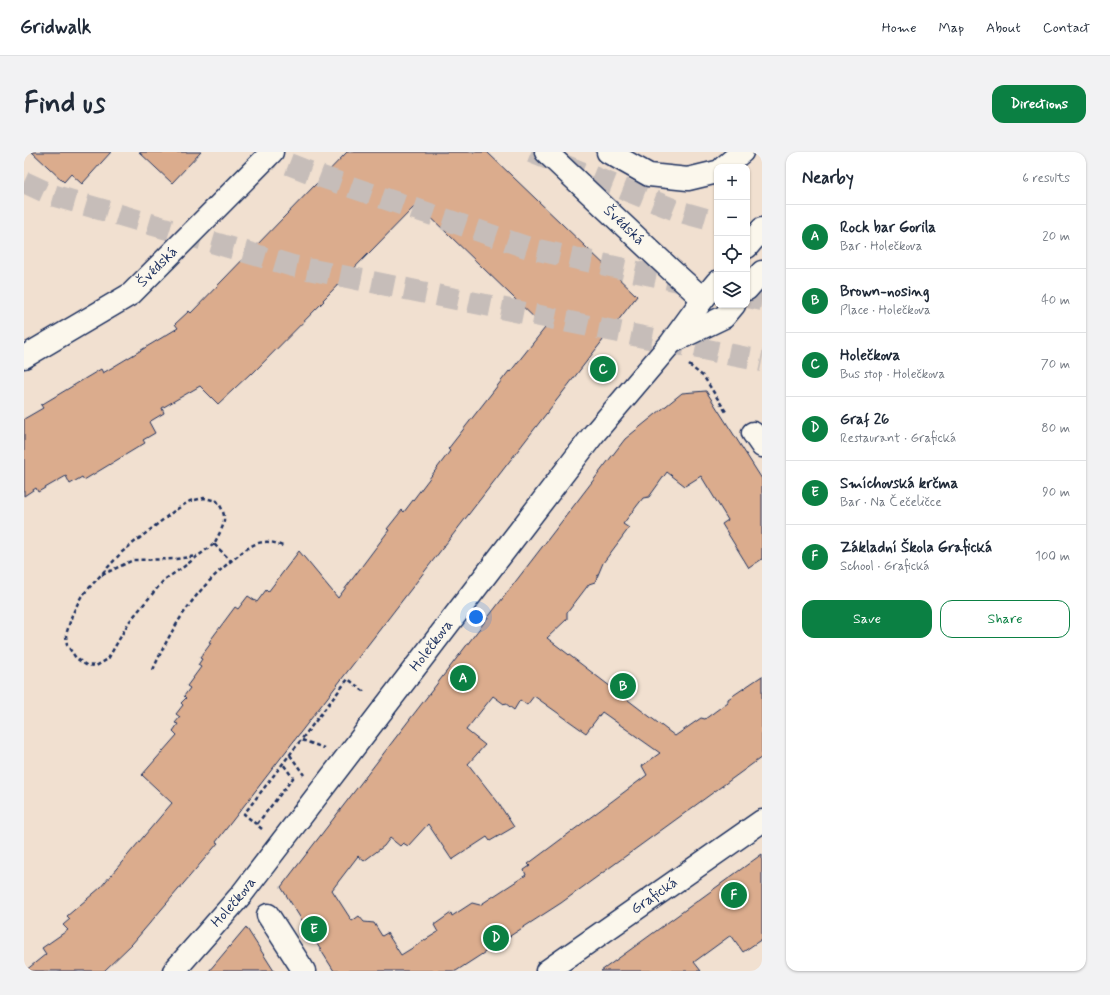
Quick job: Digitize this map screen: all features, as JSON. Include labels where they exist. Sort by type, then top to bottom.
[{"type":"street","name":"Švédská","points":[[24,358],[131,294],[272,152]]},
{"type":"street","name":"Švédská","points":[[546,152],[670,270],[703,299]]},
{"type":"street","points":[[608,152],[649,175],[688,179],[714,173]]},
{"type":"street","points":[[728,164],[742,152]]},
{"type":"street","points":[[750,243],[762,229]]},
{"type":"street","points":[[750,286],[762,272]]},
{"type":"street","name":"Holečkova","points":[[174,971],[242,895],[593,435],[671,343],[714,286]]},
{"type":"street","points":[[671,343],[724,317],[732,308]]},
{"type":"street","name":"Grafická","points":[[547,971],[762,821]]},
{"type":"street","points":[[268,915],[304,971]]},
{"type":"path","points":[[689,365],[704,377],[726,412]]},
{"type":"path","points":[[204,498],[217,501],[223,509],[225,521],[214,544],[197,556],[164,580],[129,622],[108,659],[96,666],[86,664],[76,658],[67,645],[66,635],[72,615],[82,597],[99,577],[122,552],[174,511],[190,502],[204,498]]},
{"type":"path","points":[[154,670],[163,647],[186,609],[198,593],[231,561],[257,543],[270,542],[285,547]]},
{"type":"path","points":[[214,544],[231,561]]},
{"type":"path","points":[[99,577],[133,560],[176,559],[197,556]]},
{"type":"path","points":[[283,764],[293,778],[257,824],[244,814],[348,679],[370,695]]},
{"type":"path","points":[[302,740],[328,750]]},
{"type":"path","points":[[290,755],[306,778]]},
{"type":"building","points":[[32,152],[111,152],[82,184],[71,174],[64,182]]},
{"type":"building","points":[[139,152],[201,152],[172,183]]},
{"type":"building","points":[[347,152],[487,152],[637,296],[216,842],[218,843],[132,944],[104,971],[25,971],[46,954],[42,948],[68,930],[63,925],[70,919],[67,916],[100,888],[172,803],[142,775],[177,735],[173,731],[178,724],[175,723],[180,717],[176,714],[183,705],[181,703],[186,698],[184,696],[190,688],[187,686],[201,667],[198,665],[202,659],[200,658],[211,643],[209,642],[235,607],[238,609],[248,596],[257,602],[266,590],[268,592],[299,551],[338,598],[389,530],[387,529],[402,510],[404,512],[450,451],[448,449],[545,328],[417,204],[252,374],[251,373],[218,404],[200,386],[162,408],[164,413],[149,422],[155,433],[143,440],[145,443],[84,480],[82,477],[70,484],[66,476],[38,492],[36,488],[24,496],[24,419],[43,408],[41,405],[101,369],[103,373],[178,328],[175,324],[189,311],[191,313]]},
{"type":"building","points":[[706,391],[762,479],[762,559],[749,568],[722,524],[728,520],[701,476],[685,486],[667,472],[649,497],[643,498],[623,524],[629,528],[603,563],[595,582],[589,584],[567,613],[567,619],[547,638],[675,736],[701,718],[705,719],[728,702],[728,699],[762,676],[762,757],[561,903],[456,971],[334,971],[281,887],[625,439],[682,393]],"holes":[[[493,696],[504,704],[505,703],[514,710],[520,700],[527,705],[534,696],[586,733],[602,712],[660,753],[642,766],[647,775],[528,864],[530,866],[524,870],[526,875],[480,905],[472,903],[452,916],[451,913],[434,925],[438,932],[401,955],[387,933],[382,936],[374,923],[364,922],[359,916],[352,921],[332,890],[358,856],[364,861],[384,846],[390,838],[400,846],[403,843],[408,846],[428,824],[452,860],[487,837],[490,841],[514,827],[497,801],[468,764],[485,745],[466,730]]]},
{"type":"building","points":[[762,854],[762,939],[743,952],[731,935],[694,962],[701,971],[601,971]]},
{"type":"building","points":[[246,927],[274,971],[209,971]]},
{"type":"tunnel","points":[[258,152],[322,177],[529,248],[692,284]]},
{"type":"tunnel","points":[[531,152],[678,211],[714,221]]},
{"type":"tunnel","points":[[24,182],[52,195],[293,266],[762,361]]},
{"type":"tunnel","points":[[750,298],[762,300]]},
{"type":"place","name":"Holečkova","points":[[603,369]]},
{"type":"place","name":"Rock bar Gorila","points":[[463,678]]},
{"type":"place","name":"Brown-nosing","points":[[623,686]]},
{"type":"place","name":"Základní Škola Grafická","points":[[734,895]]},
{"type":"place","name":"Smíchovská krčma","points":[[314,929]]},
{"type":"place","name":"Graf 26","points":[[496,938]]}]
